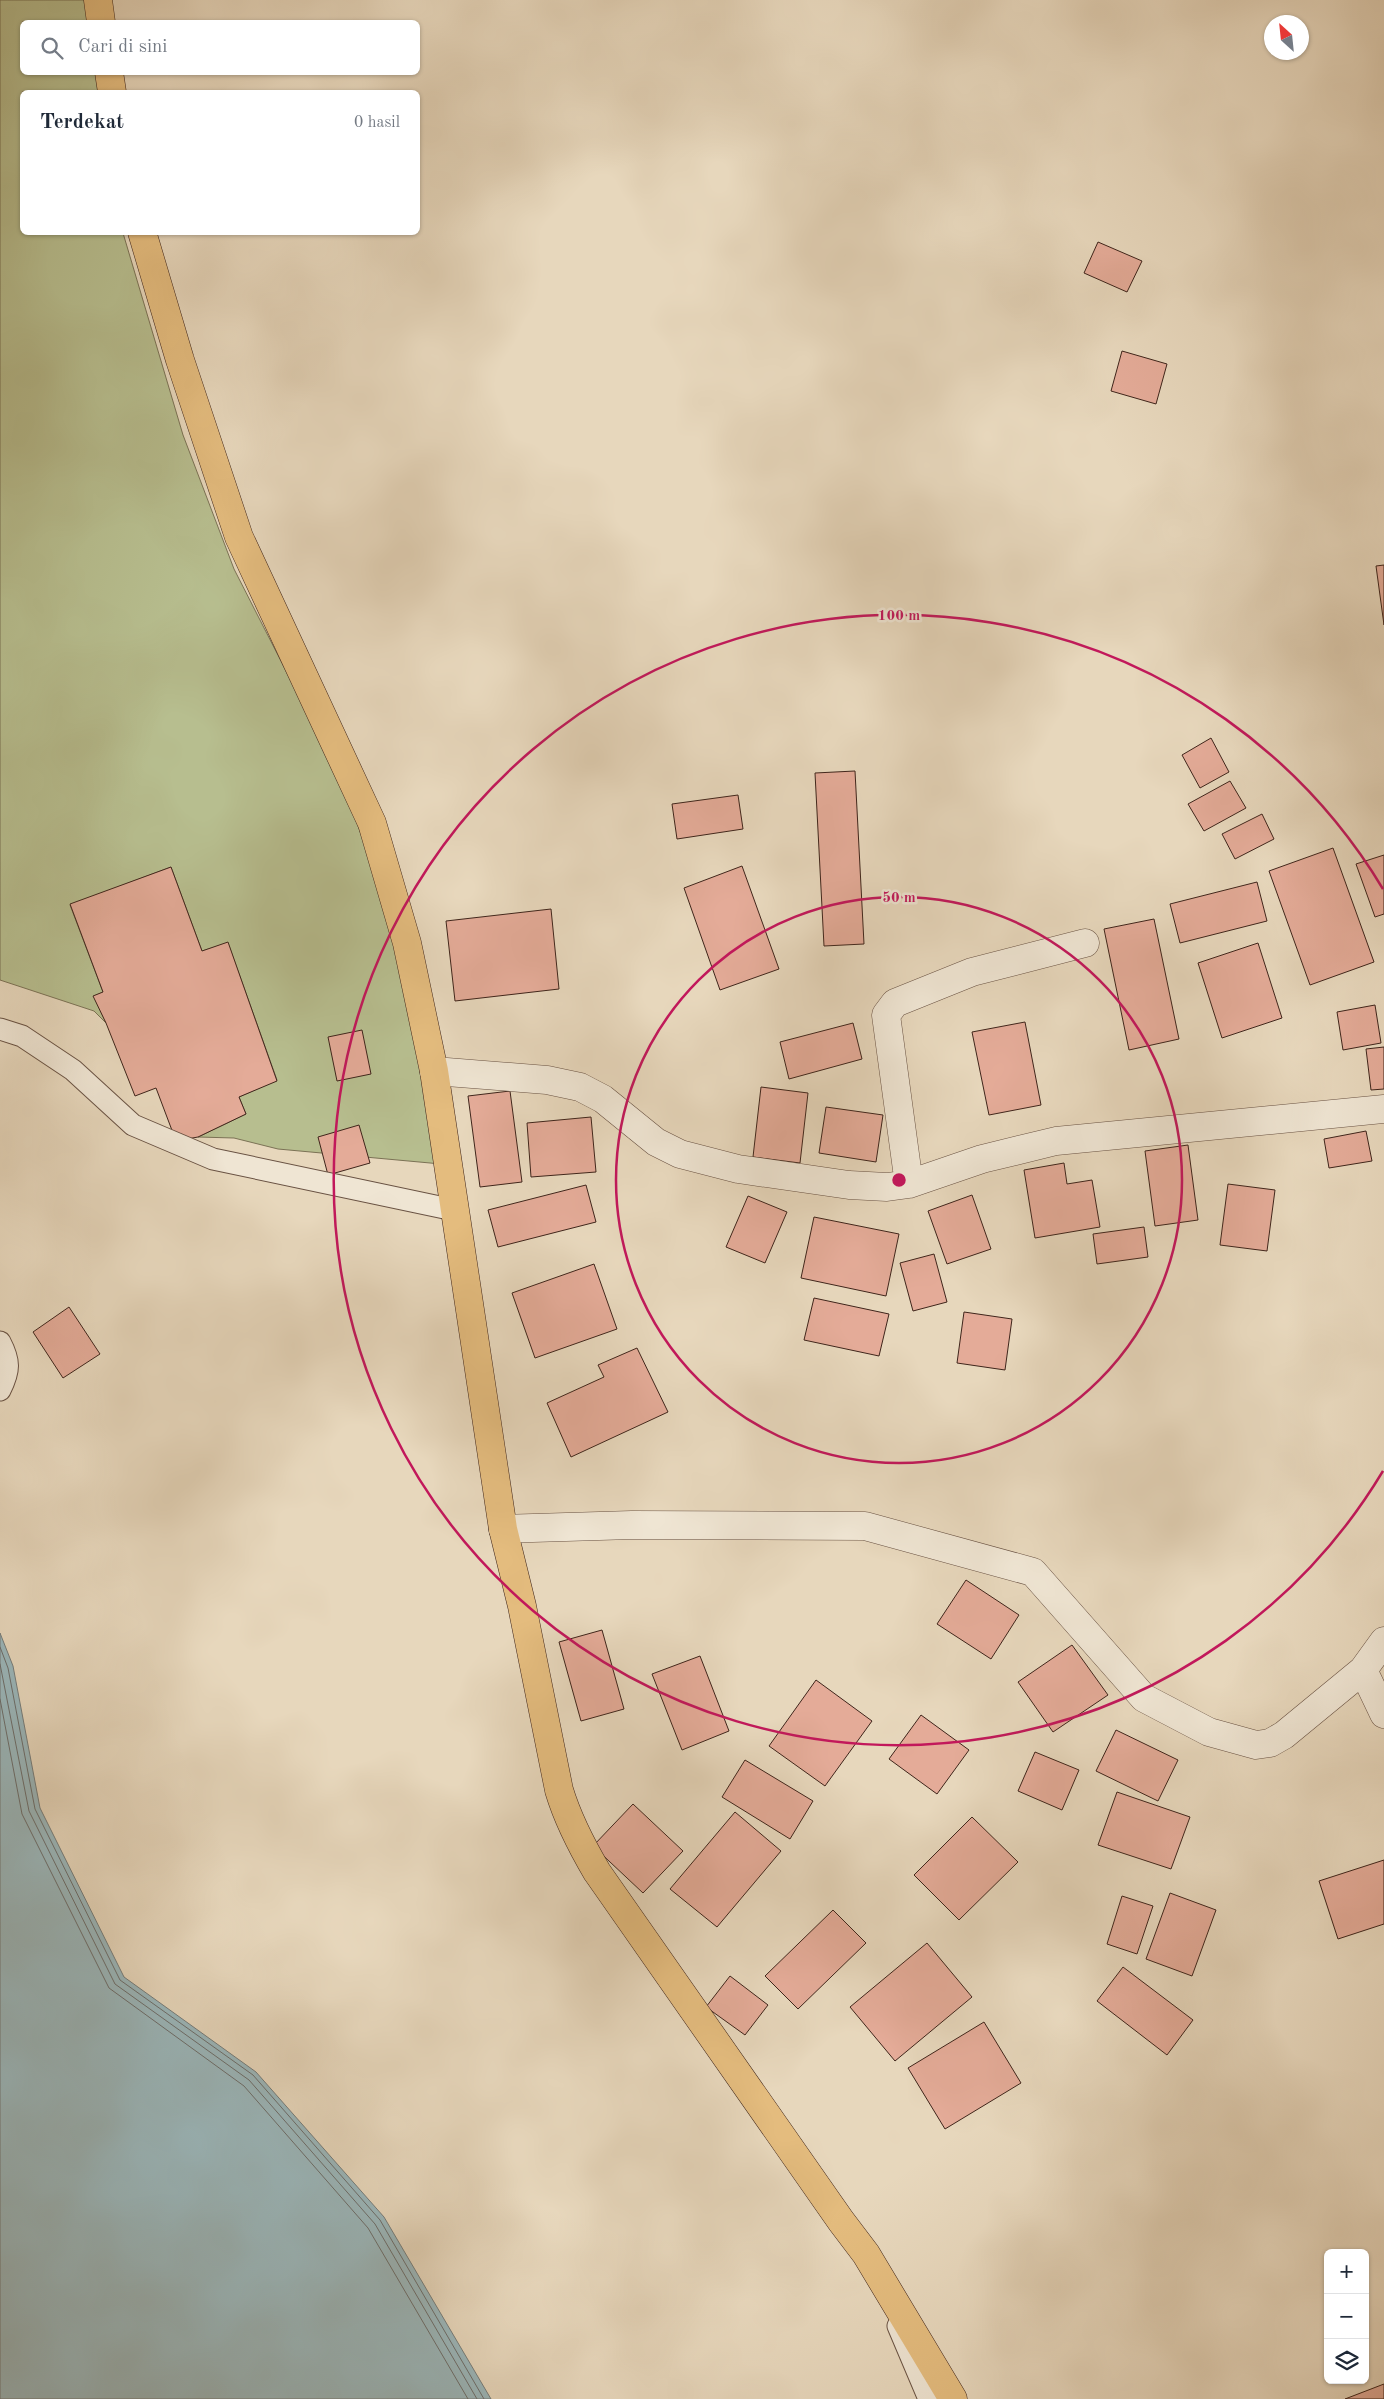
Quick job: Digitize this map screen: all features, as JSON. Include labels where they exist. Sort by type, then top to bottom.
[{"type":"highway","points":[[98,0],[102,20]]},
{"type":"highway","points":[[109,75],[112,90]]},
{"type":"highway","points":[[143,235],[180,360],[239,537],[372,823],[407,943],[434,1071],[503,1529],[522,1606],[559,1790],[573,1830],[603,1880],[835,2213],[866,2254],[953,2399]]},
{"type":"street","points":[[909,1184],[886,1015],[896,1003],[972,972],[1085,943]]},
{"type":"street","points":[[434,1071],[548,1080],[580,1087],[603,1099],[656,1142],[680,1154],[738,1169],[849,1185],[887,1187],[909,1184],[982,1159],[1056,1141],[1384,1109]]},
{"type":"street","points":[[503,1529],[632,1525],[865,1526],[1033,1572],[1144,1698],[1209,1732],[1256,1745],[1270,1743],[1284,1735],[1363,1670],[1384,1641]]},
{"type":"street","points":[[1363,1670],[1384,1714]]},
{"type":"lane","points":[[0,1029],[22,1036],[73,1070],[133,1125],[213,1159],[454,1210]]},
{"type":"lane","points":[[0,1342],[8,1358],[7,1376],[0,1390]]},
{"type":"lane","points":[[866,2254],[929,2399]]},
{"type":"green space","points":[[0,0],[88,0],[92,20],[20,20],[20,75],[101,75],[103,90],[20,90],[20,235],[124,235],[183,435],[234,569],[338,773],[401,940],[441,1164],[278,1149],[234,1138],[198,1137],[246,1114],[239,1097],[277,1080],[228,943],[202,951],[171,867],[70,905],[103,992],[94,996],[106,1023],[94,1011],[0,980]]},
{"type":"water","points":[[0,1633],[13,1666],[40,1808],[124,1977],[256,2072],[384,2217],[491,2399],[0,2399]]},
{"type":"building","points":[[1098,242],[1142,261],[1127,292],[1084,273]]},
{"type":"building","points":[[1122,351],[1167,364],[1156,404],[1111,391]]},
{"type":"building","points":[[1384,565],[1384,625],[1376,566]]},
{"type":"building","points":[[1211,738],[1229,772],[1200,788],[1182,755]]},
{"type":"building","points":[[855,771],[864,944],[824,946],[815,773]]},
{"type":"building","points":[[1230,781],[1246,808],[1204,831],[1188,804]]},
{"type":"building","points":[[738,795],[743,829],[677,839],[672,804]]},
{"type":"building","points":[[1262,814],[1274,839],[1235,859],[1222,834]]},
{"type":"building","points":[[1333,848],[1374,962],[1310,985],[1269,871]]},
{"type":"building","points":[[1384,855],[1384,914],[1375,917],[1356,864]]},
{"type":"building","points":[[742,866],[779,969],[720,990],[684,888]]},
{"type":"building","points":[[171,867],[202,951],[228,942],[277,1081],[239,1097],[246,1114],[198,1137],[176,1141],[156,1088],[135,1096],[106,1023],[93,996],[103,992],[70,904]]},
{"type":"building","points":[[1257,882],[1267,921],[1180,943],[1170,904]]},
{"type":"building","points":[[551,909],[559,989],[455,1001],[446,921]]},
{"type":"building","points":[[1154,919],[1179,1039],[1129,1050],[1104,929]]},
{"type":"building","points":[[1258,943],[1282,1018],[1222,1038],[1198,963]]},
{"type":"building","points":[[1375,1005],[1381,1043],[1343,1050],[1337,1012]]},
{"type":"building","points":[[1025,1022],[1041,1105],[989,1115],[972,1032]]},
{"type":"building","points":[[853,1023],[862,1059],[789,1079],[780,1042]]},
{"type":"building","points":[[362,1030],[371,1074],[337,1081],[328,1037]]},
{"type":"building","points":[[1384,1047],[1384,1089],[1371,1090],[1366,1049]]},
{"type":"building","points":[[761,1087],[808,1093],[800,1163],[753,1157]]},
{"type":"building","points":[[510,1091],[522,1182],[480,1187],[468,1096]]},
{"type":"building","points":[[826,1107],[883,1115],[876,1162],[819,1153]]},
{"type":"building","points":[[591,1117],[596,1172],[531,1177],[527,1123]]},
{"type":"building","points":[[359,1125],[370,1163],[328,1175],[318,1137]]},
{"type":"building","points":[[1366,1131],[1372,1161],[1329,1168],[1324,1139]]},
{"type":"building","points":[[1188,1145],[1198,1220],[1155,1226],[1145,1151]]},
{"type":"building","points":[[1064,1163],[1067,1184],[1092,1180],[1100,1227],[1035,1238],[1024,1170]]},
{"type":"building","points":[[1228,1184],[1275,1190],[1267,1251],[1220,1245]]},
{"type":"building","points":[[586,1185],[596,1222],[498,1247],[488,1210]]},
{"type":"building","points":[[972,1195],[991,1249],[947,1264],[928,1211]]},
{"type":"building","points":[[748,1196],[787,1212],[765,1263],[726,1247]]},
{"type":"building","points":[[814,1217],[899,1234],[886,1296],[801,1278]]},
{"type":"building","points":[[1144,1227],[1148,1257],[1097,1264],[1093,1234]]},
{"type":"building","points":[[934,1254],[947,1302],[913,1311],[900,1263]]},
{"type":"building","points":[[594,1264],[617,1329],[535,1358],[512,1293]]},
{"type":"building","points":[[814,1298],[889,1314],[879,1356],[804,1340]]},
{"type":"building","points":[[69,1307],[100,1354],[63,1378],[33,1332]]},
{"type":"building","points":[[964,1312],[1012,1319],[1005,1370],[957,1363]]},
{"type":"building","points":[[637,1348],[668,1412],[571,1457],[547,1403],[604,1377],[598,1365]]},
{"type":"building","points":[[966,1580],[1019,1615],[991,1659],[937,1624]]},
{"type":"building","points":[[602,1630],[624,1709],[581,1721],[559,1642]]},
{"type":"building","points":[[1072,1645],[1108,1695],[1053,1732],[1018,1682]]},
{"type":"building","points":[[700,1656],[729,1731],[682,1750],[652,1674]]},
{"type":"building","points":[[816,1680],[872,1721],[825,1786],[769,1746]]},
{"type":"building","points":[[921,1715],[969,1750],[937,1794],[889,1759]]},
{"type":"building","points":[[1116,1730],[1178,1760],[1158,1801],[1096,1771]]},
{"type":"building","points":[[1035,1752],[1079,1770],[1062,1810],[1018,1791]]},
{"type":"building","points":[[745,1760],[813,1801],[790,1839],[722,1797]]},
{"type":"building","points":[[1117,1792],[1190,1817],[1171,1869],[1098,1845]]},
{"type":"building","points":[[633,1804],[683,1851],[643,1893],[593,1846]]},
{"type":"building","points":[[735,1812],[781,1851],[717,1927],[670,1889]]},
{"type":"building","points":[[972,1817],[1018,1862],[959,1920],[914,1875]]},
{"type":"building","points":[[1384,1860],[1384,1924],[1338,1939],[1319,1881]]},
{"type":"building","points":[[1170,1893],[1216,1910],[1192,1976],[1146,1959]]},
{"type":"building","points":[[1122,1896],[1153,1906],[1137,1954],[1107,1944]]},
{"type":"building","points":[[833,1910],[866,1943],[798,2009],[765,1976]]},
{"type":"building","points":[[927,1943],[972,1997],[895,2061],[850,2007]]},
{"type":"building","points":[[1123,1967],[1193,2020],[1167,2055],[1097,2001]]},
{"type":"building","points":[[730,1976],[768,2005],[745,2035],[706,2007]]},
{"type":"building","points":[[984,2022],[1021,2083],[945,2129],[908,2068]]},
{"type":"building","points":[[1384,2384],[1384,2399],[1345,2399]]}]
